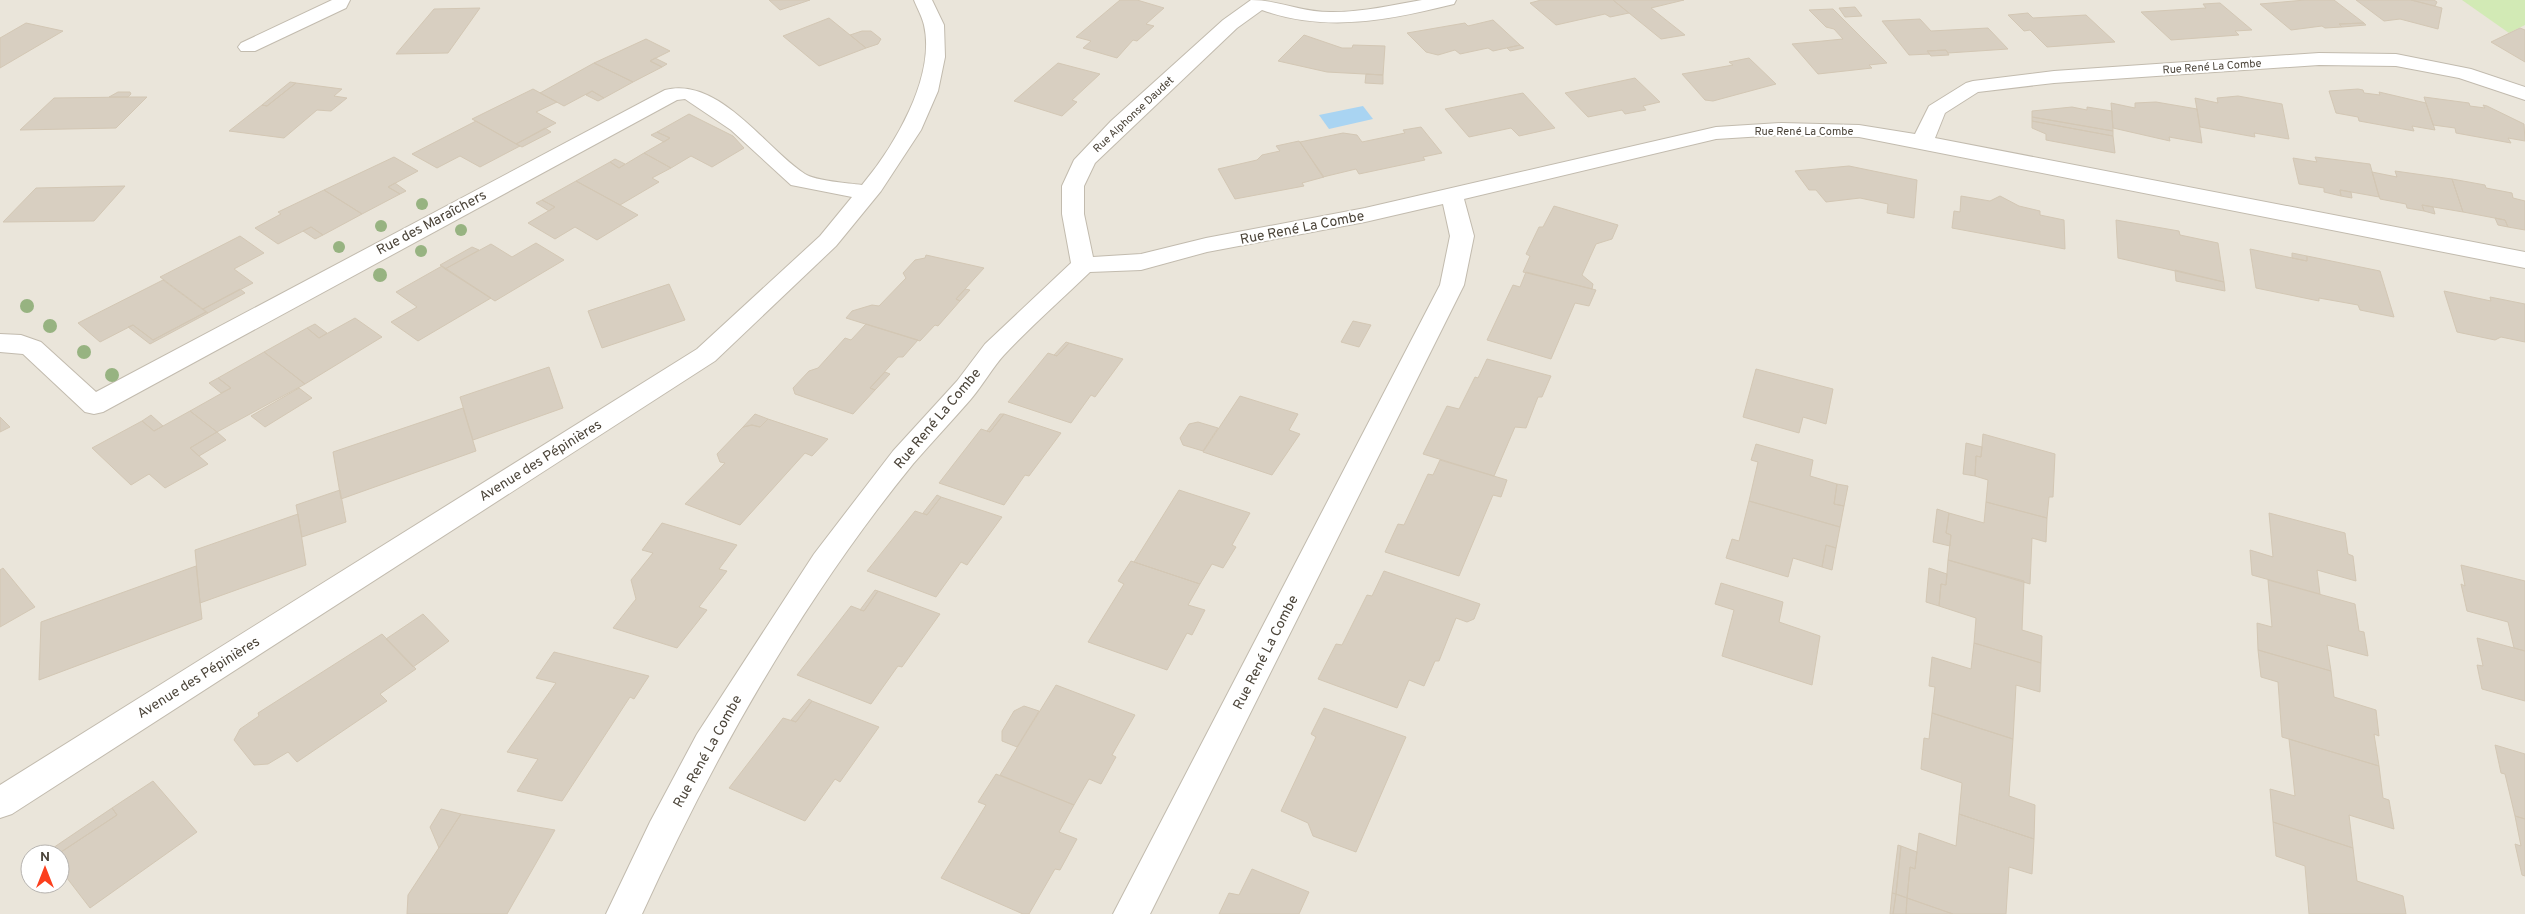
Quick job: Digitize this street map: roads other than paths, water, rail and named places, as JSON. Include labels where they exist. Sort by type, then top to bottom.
[{"type":"street","points":[[248,47],[339,4],[341,0]]},
{"type":"street","name":"Avenue des Pépinières","points":[[0,803],[706,355],[828,241],[868,193],[910,130],[928,91],[934,57],[934,25],[922,0]]},
{"type":"street","points":[[1262,1],[1282,12],[1313,18],[1331,18],[1375,17],[1447,0]]},
{"type":"street","name":"Rue Alphonse Daudet","points":[[1083,264],[1073,214],[1073,186],[1085,160],[1119,126],[1230,24],[1262,1]]},
{"type":"street","name":"Rue René La Combe","points":[[1922,142],[1936,110],[1973,87],[2054,77],[2319,59],[2396,60],[2464,73],[2525,94]]},
{"type":"street","name":"Rue des Maraîchers","points":[[0,343],[21,344],[32,348],[94,404],[672,94],[692,95],[738,125],[799,180],[868,193]]},
{"type":"street","name":"Rue René La Combe","points":[[624,914],[662,833],[709,744],[769,646],[824,562],[903,458],[966,386],[994,350],[1083,264],[1141,262],[1206,245],[1365,215],[1716,133],[1781,129],[1859,131],[1922,142],[2525,260]]},
{"type":"street","name":"Rue René La Combe","points":[[1131,914],[1452,285],[1462,236],[1452,195]]},
{"type":"water","points":[[1363,106],[1373,119],[1329,129],[1319,115]]}]
